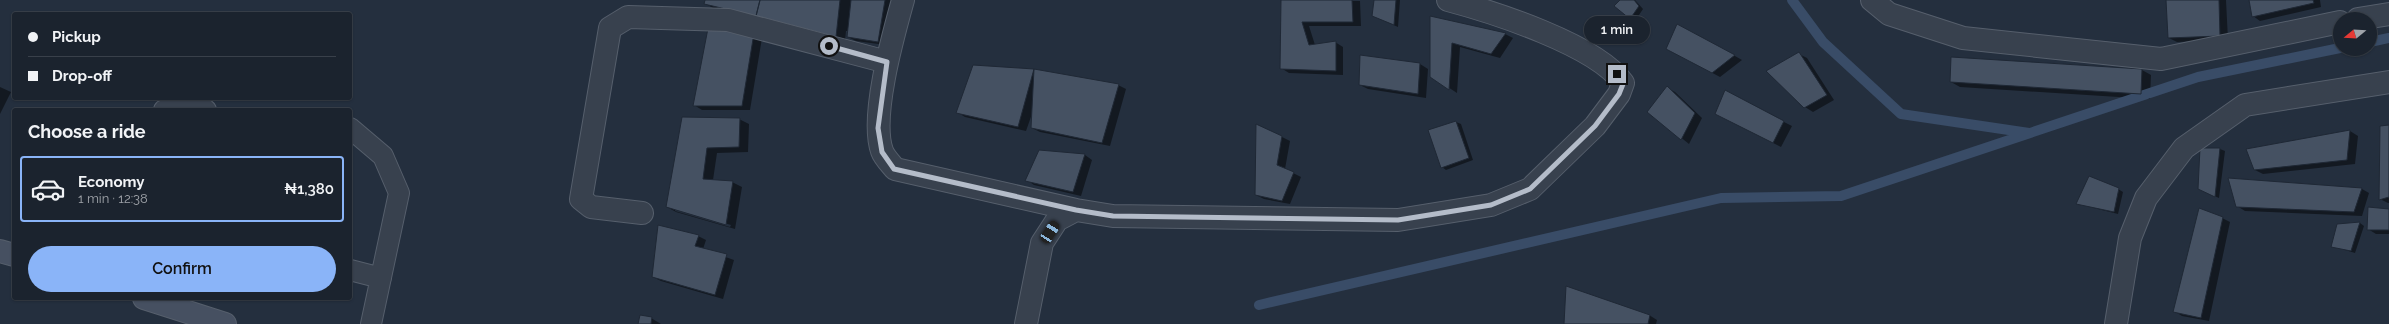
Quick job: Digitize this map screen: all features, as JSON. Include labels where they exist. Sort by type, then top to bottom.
[{"type":"main road","points":[[0,251],[12,255]]},
{"type":"main road","points":[[149,300],[198,320],[225,324]]},
{"type":"street","points":[[903,0],[887,62],[878,128],[882,152],[894,169],[1076,210],[1113,216],[1398,220],[1491,205],[1530,189],[1595,126],[1619,94],[1623,84],[1617,74],[1584,52],[1497,13],[1448,0]]},
{"type":"street","points":[[1872,0],[1889,14],[1963,38],[2161,59],[2333,23]]},
{"type":"street","points":[[2377,16],[2389,14]]},
{"type":"street","points":[[642,213],[591,207],[581,199],[610,28],[628,17],[728,20],[887,62]]},
{"type":"street","points":[[2116,324],[2130,238],[2146,198],[2184,148],[2245,105],[2389,82]]},
{"type":"street","points":[[1026,324],[1042,243],[1057,220],[1076,210]]},
{"type":"lane","points":[[170,108],[177,106],[192,108]]},
{"type":"lane","points":[[352,130],[383,156],[399,193],[371,324]]},
{"type":"lane","points":[[352,271],[381,278]]},
{"type":"building","points":[[705,0],[760,0],[756,16],[704,4]]},
{"type":"building","points":[[760,0],[840,0],[836,37],[756,16]]},
{"type":"building","points":[[851,0],[885,0],[878,42],[847,37]]},
{"type":"building","points":[[1281,0],[1352,0],[1353,22],[1302,22],[1309,45],[1336,41],[1336,71],[1280,69]]},
{"type":"building","points":[[1374,0],[1396,0],[1394,25],[1372,16]]},
{"type":"building","points":[[1620,0],[1634,0],[1639,6],[1630,19],[1614,6]]},
{"type":"building","points":[[2166,0],[2219,0],[2220,36],[2168,38]]},
{"type":"building","points":[[2249,0],[2313,0],[2314,3],[2252,17]]},
{"type":"building","points":[[1430,16],[1506,33],[1491,54],[1452,43],[1449,90],[1430,77]]},
{"type":"building","points":[[709,23],[754,33],[742,106],[693,106]]},
{"type":"building","points":[[1677,24],[1735,55],[1712,73],[1666,49]]},
{"type":"building","points":[[1799,52],[1827,95],[1804,108],[1766,71]]},
{"type":"building","points":[[1360,55],[1420,63],[1418,94],[1359,85]]},
{"type":"building","points":[[1951,57],[2142,69],[2141,94],[1950,82]]},
{"type":"building","points":[[973,65],[1034,69],[1018,127],[956,113]]},
{"type":"building","points":[[1034,69],[1119,84],[1102,143],[1031,128]]},
{"type":"building","points":[[1667,86],[1695,113],[1681,140],[1647,112]]},
{"type":"building","points":[[1725,90],[1784,121],[1773,143],[1715,114]]},
{"type":"building","points":[[682,117],[740,118],[739,147],[707,148],[703,179],[733,181],[726,225],[666,207]]},
{"type":"building","points":[[1456,121],[1469,158],[1441,168],[1428,130]]},
{"type":"building","points":[[1256,124],[1282,136],[1277,165],[1294,172],[1282,201],[1255,195]]},
{"type":"building","points":[[2389,125],[2389,197],[2379,200],[2380,126]]},
{"type":"building","points":[[2350,130],[2347,160],[2254,170],[2246,149]]},
{"type":"building","points":[[2200,148],[2220,148],[2215,197],[2198,189]]},
{"type":"building","points":[[1039,150],[1085,154],[1073,192],[1025,181]]},
{"type":"building","points":[[2089,176],[2119,188],[2114,212],[2076,204]]},
{"type":"building","points":[[2228,178],[2362,188],[2354,212],[2236,207]]},
{"type":"building","points":[[2368,207],[2389,209],[2389,230],[2367,230]]},
{"type":"building","points":[[2199,208],[2223,217],[2201,318],[2173,312]]},
{"type":"building","points":[[2360,222],[2351,251],[2331,247],[2337,224]]},
{"type":"building","points":[[658,225],[699,235],[695,246],[727,254],[715,295],[652,277]]},
{"type":"building","points":[[1566,286],[1650,315],[1648,324],[1564,324]]},
{"type":"building","points":[[640,315],[652,317],[651,324],[638,324]]},
{"type":"waterway","points":[[1792,0],[1823,42],[1901,114],[2029,133]]},
{"type":"waterway","points":[[2377,41],[2389,38]]},
{"type":"waterway","points":[[1259,305],[1721,198],[1841,196],[2198,77],[2333,49]]},
{"type":"route","points":[[829,46],[887,62],[878,128],[882,152],[894,169],[1076,210],[1113,216],[1290,220],[1398,220],[1491,205],[1530,189],[1563,155],[1595,126],[1619,94],[1623,84],[1617,74]]}]
